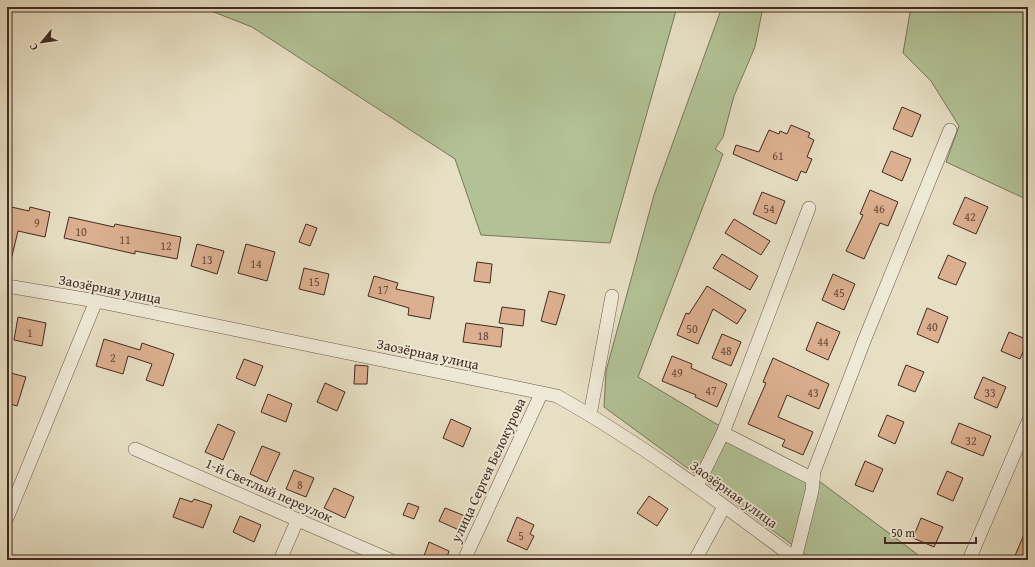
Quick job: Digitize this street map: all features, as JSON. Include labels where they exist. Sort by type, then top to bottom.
[{"type":"street","points":[[796,559],[814,472],[866,336],[950,130]]},
{"type":"street","points":[[697,486],[723,433],[809,208]]},
{"type":"street","name":"Заозёрная улица","points":[[7,286],[96,301],[540,394],[556,396],[590,415],[697,486],[796,559]]},
{"type":"street","points":[[590,415],[612,296]]},
{"type":"street","points":[[7,518],[96,301]]},
{"type":"street","name":"улица Сергея Белокурова","points":[[464,560],[540,394]]},
{"type":"street","points":[[969,560],[1028,422]]},
{"type":"street","points":[[723,433],[813,479]]},
{"type":"street","name":"1-й Светлый переулок","points":[[135,448],[297,521],[390,560]]},
{"type":"street","points":[[695,560],[724,507]]},
{"type":"street","points":[[280,560],[297,521]]},
{"type":"green space","points":[[61,7],[156,7],[90,11]]},
{"type":"green space","points":[[201,7],[677,7],[610,243],[481,235],[455,159],[252,27]]},
{"type":"green space","points":[[722,7],[763,7],[755,47],[734,96],[723,137],[715,149],[723,154],[638,377],[713,422],[811,475],[925,560],[813,560],[604,407],[606,371],[654,195]]},
{"type":"green space","points":[[911,7],[1028,7],[1028,200],[946,162],[959,126],[931,81],[903,53]]},
{"type":"building","points":[[902,107],[921,115],[912,137],[893,129]]},
{"type":"building","points":[[791,125],[810,133],[808,137],[814,140],[807,157],[812,159],[806,173],[801,171],[797,181],[733,154],[736,145],[759,152],[769,130],[779,134],[780,131],[787,134]]},
{"type":"building","points":[[891,151],[911,159],[902,181],[882,172]]},
{"type":"building","points":[[870,190],[898,202],[888,226],[880,223],[864,259],[846,251],[863,215],[860,214]]},
{"type":"building","points":[[762,192],[785,201],[776,224],[753,214]]},
{"type":"building","points":[[965,197],[988,207],[976,234],[953,224]]},
{"type":"building","points":[[7,206],[29,211],[30,207],[50,212],[45,237],[18,231],[11,260],[7,259]]},
{"type":"building","points":[[69,217],[114,227],[115,224],[181,237],[177,259],[135,251],[135,254],[64,238]]},
{"type":"building","points":[[734,219],[770,241],[761,255],[725,233]]},
{"type":"building","points":[[306,224],[317,228],[310,246],[299,242]]},
{"type":"building","points":[[197,244],[224,251],[217,274],[191,266]]},
{"type":"building","points":[[246,244],[275,252],[267,281],[238,273]]},
{"type":"building","points":[[722,254],[758,276],[750,290],[713,268]]},
{"type":"building","points":[[948,255],[966,263],[956,285],[938,278]]},
{"type":"building","points":[[477,262],[492,264],[490,283],[474,281]]},
{"type":"building","points":[[304,268],[329,274],[324,295],[299,289]]},
{"type":"building","points":[[833,274],[855,284],[844,310],[822,300]]},
{"type":"building","points":[[374,276],[398,283],[396,289],[434,297],[430,319],[408,315],[409,308],[368,296]]},
{"type":"building","points":[[707,286],[746,310],[737,324],[713,309],[698,344],[677,335],[686,313],[689,314]]},
{"type":"building","points":[[549,291],[565,295],[556,325],[541,321]]},
{"type":"building","points":[[502,307],[525,310],[523,326],[499,323]]},
{"type":"building","points":[[927,308],[948,317],[938,343],[917,334]]},
{"type":"building","points":[[18,317],[46,323],[42,346],[14,340]]},
{"type":"building","points":[[817,322],[840,332],[828,360],[806,350]]},
{"type":"building","points":[[466,323],[503,328],[501,347],[463,342]]},
{"type":"building","points":[[1009,332],[1028,340],[1020,359],[1001,351]]},
{"type":"building","points":[[722,334],[741,342],[731,366],[712,358]]},
{"type":"building","points":[[104,339],[140,350],[142,343],[174,354],[163,386],[146,380],[152,364],[128,356],[123,374],[96,366]]},
{"type":"building","points":[[672,356],[692,364],[691,368],[727,384],[717,407],[695,397],[696,395],[662,381]]},
{"type":"building","points":[[773,358],[829,384],[819,409],[787,395],[778,417],[813,432],[803,455],[782,446],[785,440],[748,424],[766,383],[763,382]]},
{"type":"building","points":[[244,359],[263,366],[255,386],[236,378]]},
{"type":"building","points":[[355,365],[368,366],[367,384],[354,384]]},
{"type":"building","points":[[906,365],[924,372],[915,392],[898,385]]},
{"type":"building","points":[[7,372],[26,377],[17,406],[7,403]]},
{"type":"building","points":[[983,377],[1006,387],[997,408],[974,398]]},
{"type":"building","points":[[325,383],[345,392],[337,411],[317,402]]},
{"type":"building","points":[[268,394],[292,404],[286,422],[261,412]]},
{"type":"building","points":[[887,415],[904,422],[895,444],[878,436]]},
{"type":"building","points":[[451,419],[471,428],[463,447],[443,438]]},
{"type":"building","points":[[959,423],[991,436],[983,456],[951,443]]},
{"type":"building","points":[[218,424],[235,432],[223,460],[205,452]]},
{"type":"building","points":[[262,446],[280,453],[267,482],[250,474]]},
{"type":"building","points":[[865,461],[883,469],[873,492],[855,485]]},
{"type":"building","points":[[294,470],[314,478],[306,497],[286,489]]},
{"type":"building","points":[[947,471],[963,478],[953,501],[937,494]]},
{"type":"building","points":[[334,488],[354,497],[345,518],[324,508]]},
{"type":"building","points":[[649,496],[668,509],[657,526],[637,513]]},
{"type":"building","points":[[180,498],[192,502],[194,499],[212,505],[203,528],[173,517]]},
{"type":"building","points":[[408,503],[419,507],[414,519],[403,515]]},
{"type":"building","points":[[445,508],[465,516],[459,530],[439,521]]},
{"type":"building","points":[[240,516],[261,525],[254,542],[233,532]]},
{"type":"building","points":[[517,517],[534,525],[530,534],[534,536],[527,550],[507,541]]},
{"type":"building","points":[[921,518],[943,527],[934,547],[913,538]]},
{"type":"building","points":[[1028,525],[1028,560],[1020,560],[1014,558]]},
{"type":"building","points":[[429,542],[449,551],[446,560],[433,560],[424,556]]}]
